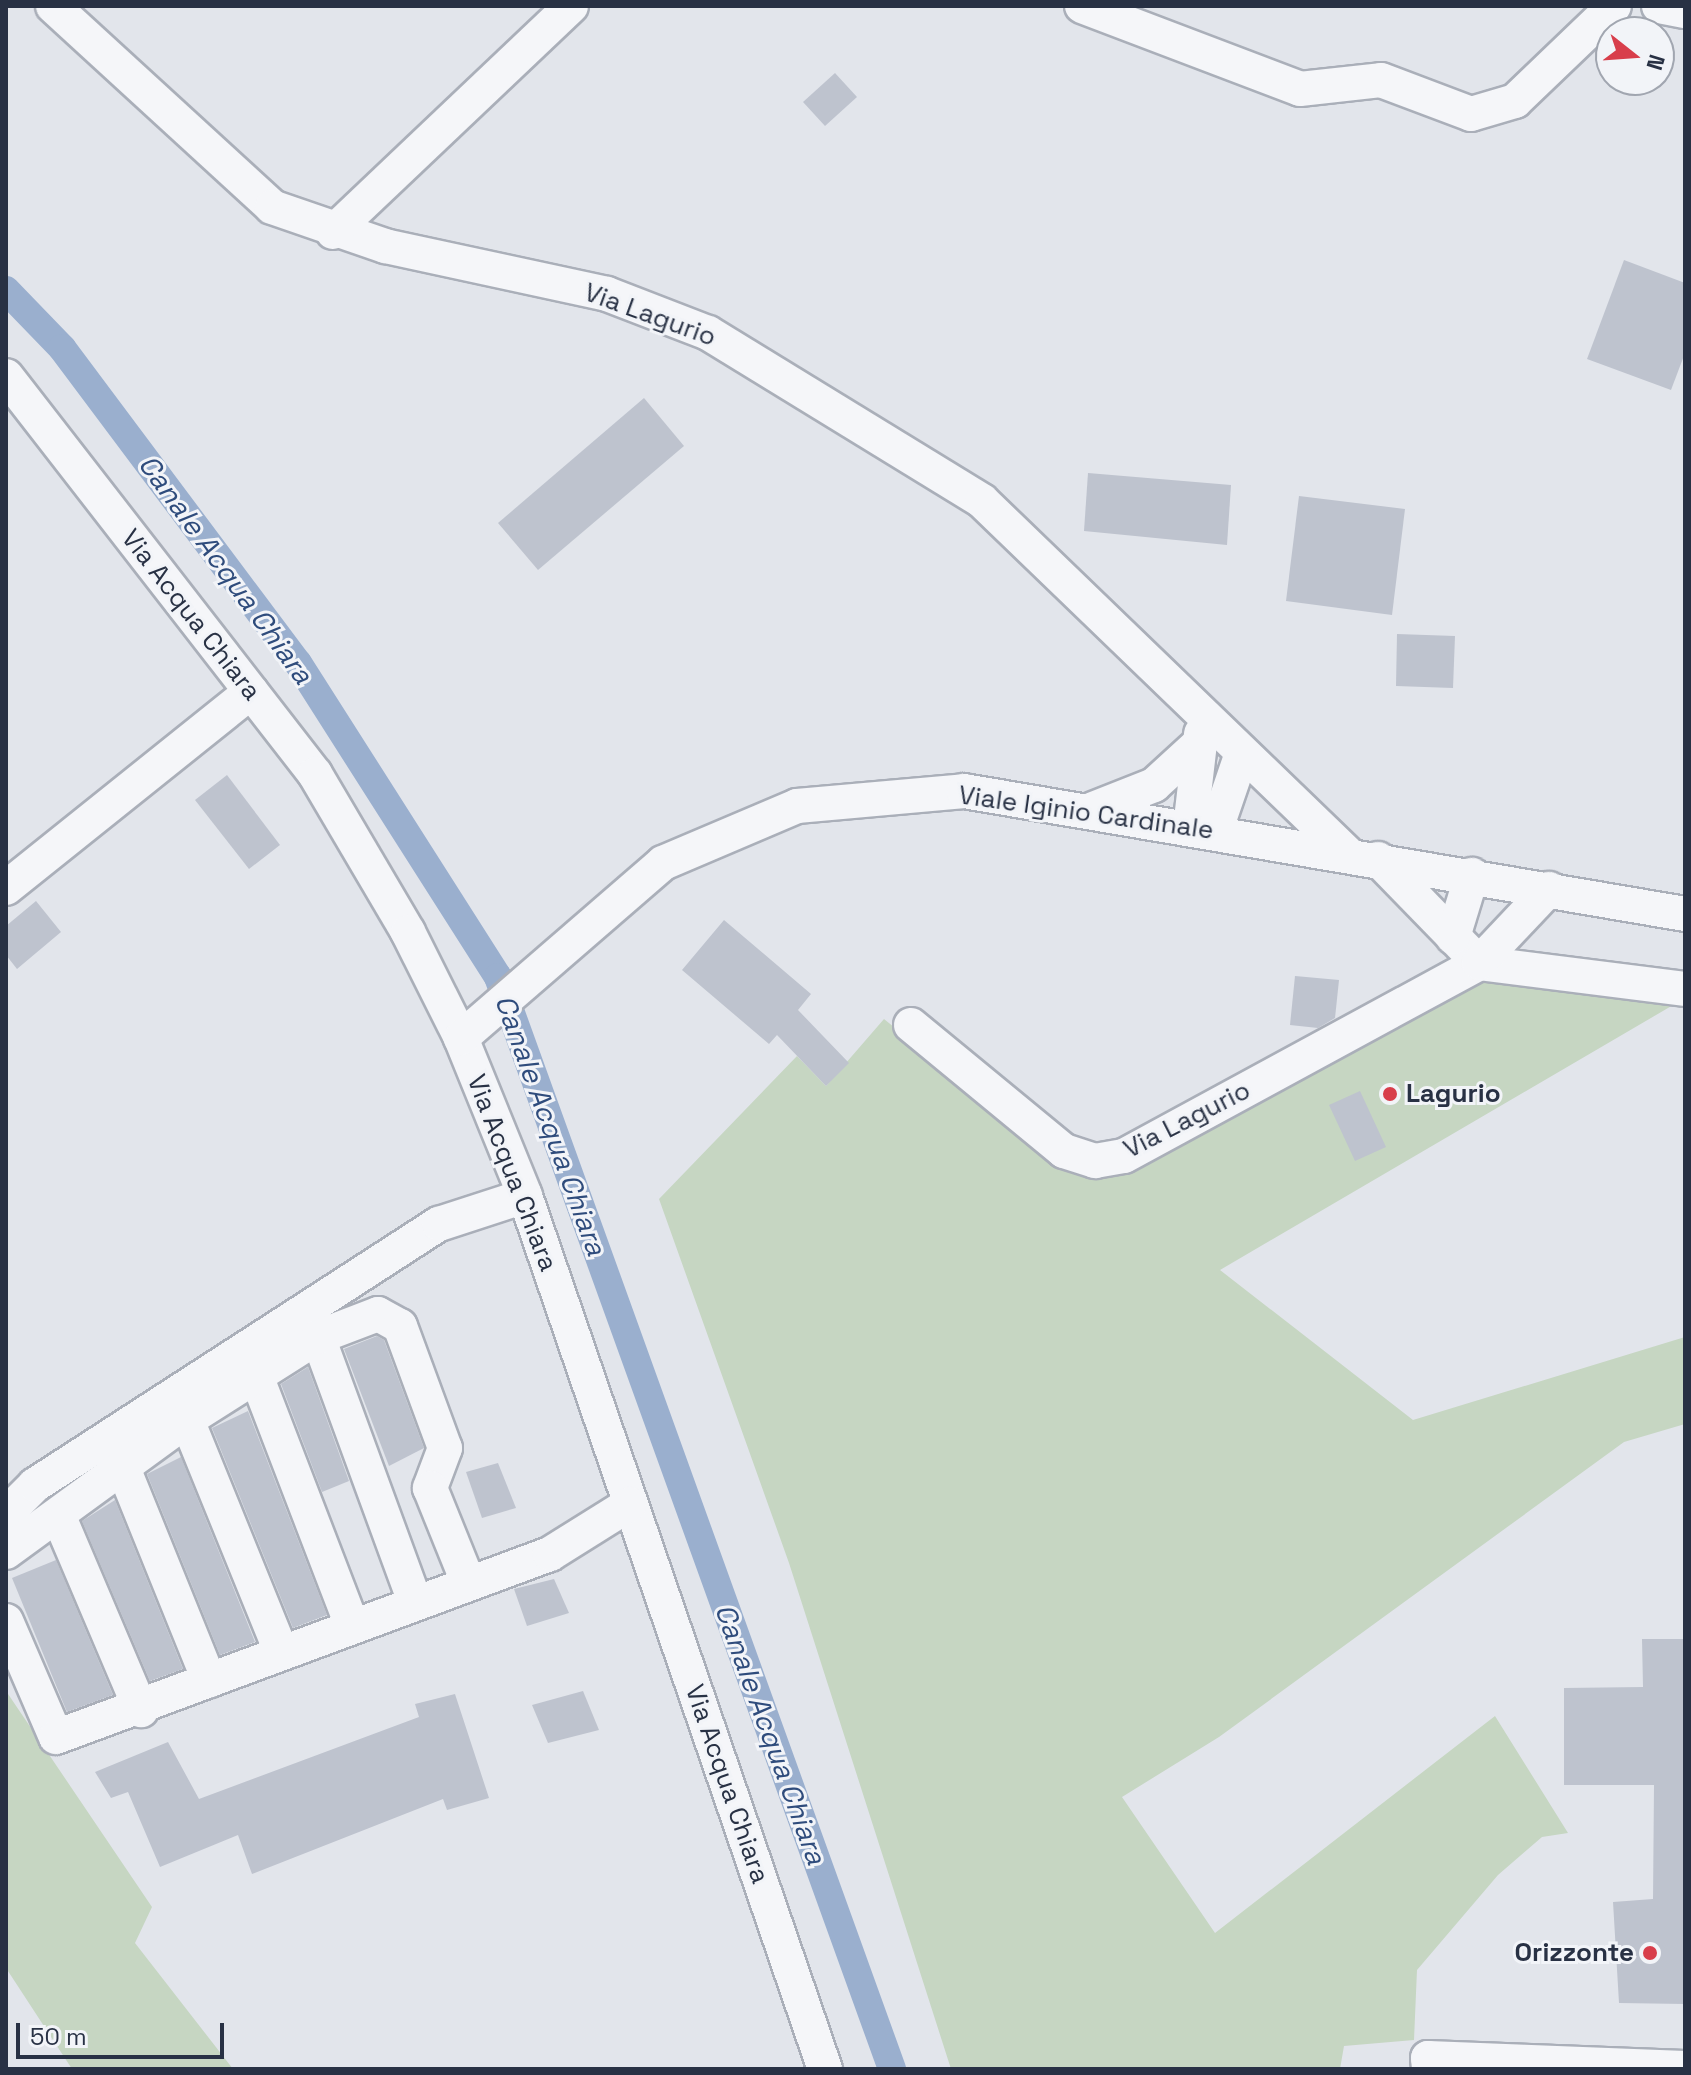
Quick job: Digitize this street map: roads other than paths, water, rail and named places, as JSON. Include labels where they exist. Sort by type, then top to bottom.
[{"type":"street","name":"Via Lagurio","points":[[53,6],[272,207],[333,232],[607,294],[708,333],[982,501],[1066,575],[1201,731],[1241,756],[1362,855],[1479,963]]},
{"type":"street","points":[[333,232],[571,6]]},
{"type":"street","points":[[1082,6],[1300,89],[1381,80],[1471,114],[1515,101],[1614,6]]},
{"type":"street","points":[[1659,6],[1685,11]]},
{"type":"street","name":"Via Acqua Chiara","points":[[6,376],[315,774],[408,932],[472,1028],[525,1196],[825,2069]]},
{"type":"street","points":[[6,888],[251,692]]},
{"type":"street","points":[[1093,809],[1154,785],[1201,731]]},
{"type":"street","points":[[1201,731],[1203,830]]},
{"type":"street","points":[[1203,830],[1241,756]]},
{"type":"street","name":"Viale Iginio Cardinale","points":[[472,1028],[534,970],[663,863],[797,806],[964,791],[1093,809],[1685,914]]},
{"type":"street","points":[[1485,878],[1506,930]]},
{"type":"street","points":[[1453,937],[1485,878]]},
{"type":"street","name":"Via Lagurio","points":[[911,1025],[1064,1151],[1095,1161],[1124,1156],[1479,963],[1506,930],[1549,889]]},
{"type":"street","points":[[1479,963],[1685,989]]},
{"type":"street","points":[[6,1514],[35,1485],[439,1224],[525,1196]]},
{"type":"street","points":[[6,1552],[124,1470],[187,1420],[318,1337],[378,1314],[400,1326],[445,1448],[430,1488],[468,1582]]},
{"type":"street","points":[[318,1337],[414,1599]]},
{"type":"street","points":[[257,1378],[352,1626]]},
{"type":"street","points":[[187,1420],[281,1652]]},
{"type":"street","points":[[124,1470],[209,1680]]},
{"type":"street","points":[[6,1621],[56,1737],[141,1710],[414,1599],[550,1554],[630,1504]]},
{"type":"street","points":[[59,1517],[141,1710]]},
{"type":"street","points":[[1429,2069],[1428,2058],[1539,2066],[1685,2068]]},
{"type":"waterway","name":"Canale Acqua Chiara","points":[[6,290],[62,348],[298,663],[498,977],[892,2069]]},
{"type":"place","name":"Lagurio","points":[[1390,1094]]},
{"type":"place","name":"Orizzonte","points":[[1650,1953]]}]
